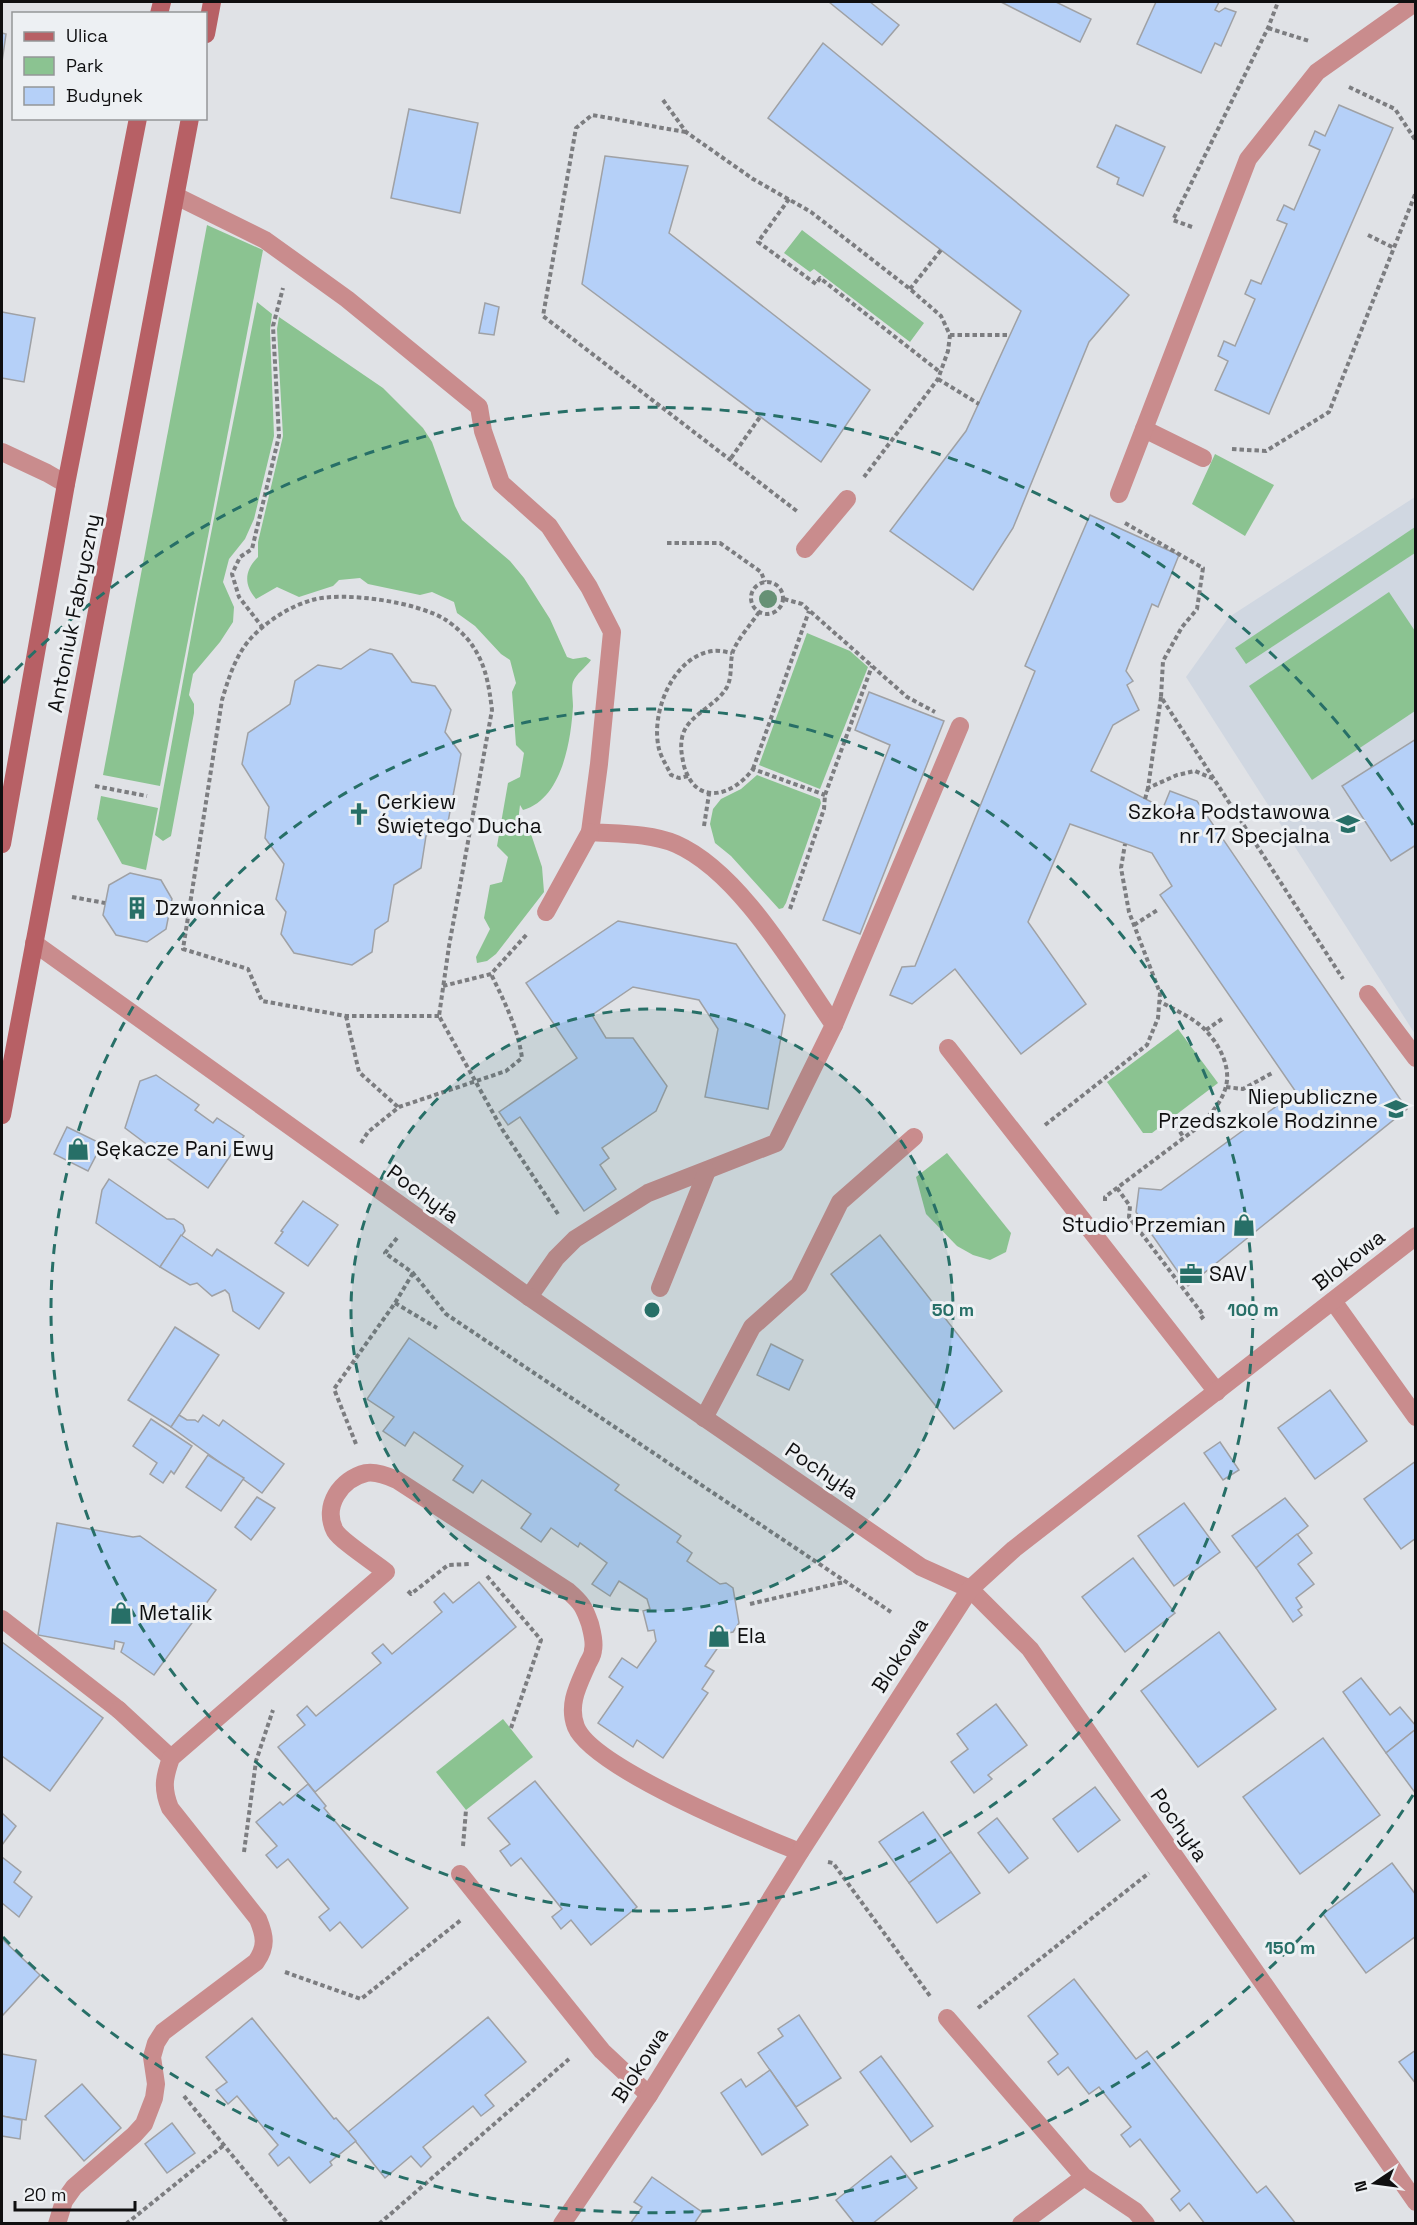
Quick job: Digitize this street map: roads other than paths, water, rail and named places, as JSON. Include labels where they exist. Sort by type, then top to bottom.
[{"type":"main road","points":[[207,29],[212,2]]},
{"type":"main road","name":"Antoniuk Fabryczny","points":[[2,844],[66,484],[138,120]]},
{"type":"main road","name":"Antoniuk Fabryczny","points":[[2,1115],[190,120]]},
{"type":"street","points":[[1119,494],[1248,159],[1317,72],[1416,2]]},
{"type":"street","points":[[176,196],[265,240],[347,299],[479,407],[483,431],[501,483],[549,526],[589,587],[612,632],[600,764],[590,832],[546,912]]},
{"type":"street","points":[[1144,429],[1203,458]]},
{"type":"street","points":[[2,452],[47,472],[66,484]]},
{"type":"street","points":[[805,549],[847,499]]},
{"type":"street","points":[[529,1298],[556,1258],[575,1239],[648,1193],[776,1143],[834,1025],[960,726]]},
{"type":"street","points":[[590,832],[654,838],[674,843],[699,856],[728,881],[760,918],[834,1025]]},
{"type":"street","name":"Pochyła","points":[[34,943],[529,1298],[921,1567],[970,1589],[1030,1649],[1416,2202]]},
{"type":"street","points":[[1368,994],[1416,1058]]},
{"type":"street","points":[[948,1048],[1217,1392]]},
{"type":"street","points":[[704,1418],[752,1327],[799,1285],[840,1202],[915,1137]]},
{"type":"street","points":[[660,1288],[707,1171]]},
{"type":"street","name":"Blokowa","points":[[562,2223],[649,2095],[800,1852],[970,1589],[1014,1549],[1416,1236]]},
{"type":"street","points":[[1333,1301],[1416,1417]]},
{"type":"street","points":[[57,2223],[64,2201],[74,2187],[135,2135],[144,2124],[154,2098],[156,2084],[152,2057],[156,2043],[163,2032],[256,1962],[264,1951],[263,1931],[258,1919],[170,1808],[164,1792],[165,1774],[171,1758],[386,1572],[336,1533],[332,1522],[331,1510],[334,1496],[343,1485],[368,1472],[384,1474],[397,1480],[568,1591],[583,1604],[592,1632],[594,1651],[573,1698],[572,1715],[577,1730],[588,1745],[637,1777],[757,1835],[800,1852]]},
{"type":"street","points":[[2,1619],[119,1710],[171,1758]]},
{"type":"street","points":[[460,1874],[602,2051],[649,2095]]},
{"type":"street","points":[[951,2023],[1084,2177],[1135,2211],[1146,2223]]},
{"type":"street","points":[[1021,2223],[1084,2177]]},
{"type":"place","name":"Cerkiew Świętego Ducha","points":[[359,814]]},
{"type":"place","name":"Szkoła Podstawowa nr 17 Specjalna","points":[[1348,824]]},
{"type":"place","name":"Dzwonnica","points":[[137,908]]},
{"type":"place","name":"Niepubliczne Przedszkole Rodzinne","points":[[1396,1109]]},
{"type":"place","name":"Sękacze Pani Ewy","points":[[78,1149]]},
{"type":"place","name":"Studio Przemian","points":[[1244,1225]]},
{"type":"place","name":"SAV","points":[[1191,1274]]},
{"type":"place","name":"Metalik","points":[[121,1613]]},
{"type":"place","name":"Ela","points":[[719,1636]]}]
